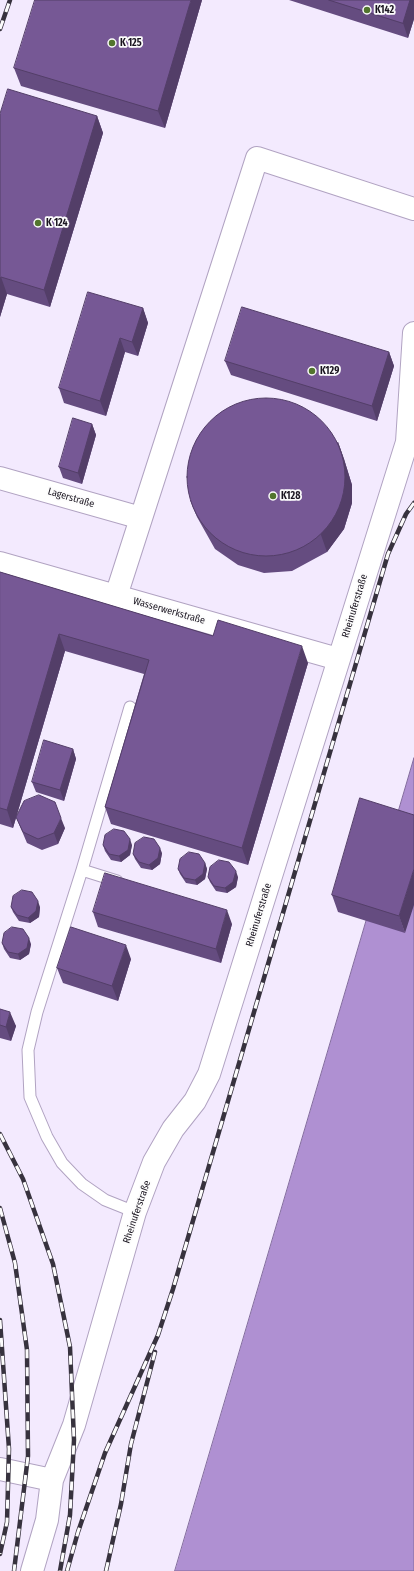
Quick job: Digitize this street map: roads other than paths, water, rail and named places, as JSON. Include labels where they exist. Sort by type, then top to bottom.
[{"type":"street","points":[[116,596],[257,158],[414,209]]},
{"type":"street","name":"Rheinuferstraße","points":[[32,1571],[47,1520],[52,1480],[74,1425],[135,1212],[154,1162],[173,1129],[195,1101],[209,1074],[407,442],[414,333]]},
{"type":"street","name":"Lagerstraße","points":[[0,478],[141,518]]},
{"type":"street","name":"Wasserwerkstraße","points":[[0,563],[338,659]]},
{"type":"street","points":[[0,1469],[52,1480]]},
{"type":"lane","points":[[130,707],[82,870],[37,1012],[28,1050],[30,1097],[47,1137],[62,1163],[82,1184],[105,1200],[135,1212]]},
{"type":"lane","points":[[82,870],[126,884]]},
{"type":"railway","points":[[0,29],[10,0]]},
{"type":"railway","points":[[67,1571],[78,1532],[105,1453],[158,1335],[173,1289],[388,554],[406,514],[414,503]]},
{"type":"railway","points":[[0,1134],[23,1179],[53,1264],[70,1347],[74,1440],[70,1515],[60,1571]]},
{"type":"railway","points":[[0,1208],[15,1263],[27,1350],[28,1456],[14,1571]]},
{"type":"railway","points":[[0,1320],[9,1449],[7,1522],[0,1554]]},
{"type":"railway","points":[[106,1571],[121,1504],[131,1444],[155,1352]]},
{"type":"place","name":"K142","points":[[367,10]]},
{"type":"place","name":"K 125","points":[[112,43]]},
{"type":"place","name":"K 124","points":[[38,223]]},
{"type":"place","name":"K129","points":[[312,371]]},
{"type":"place","name":"K128","points":[[273,496]]}]
